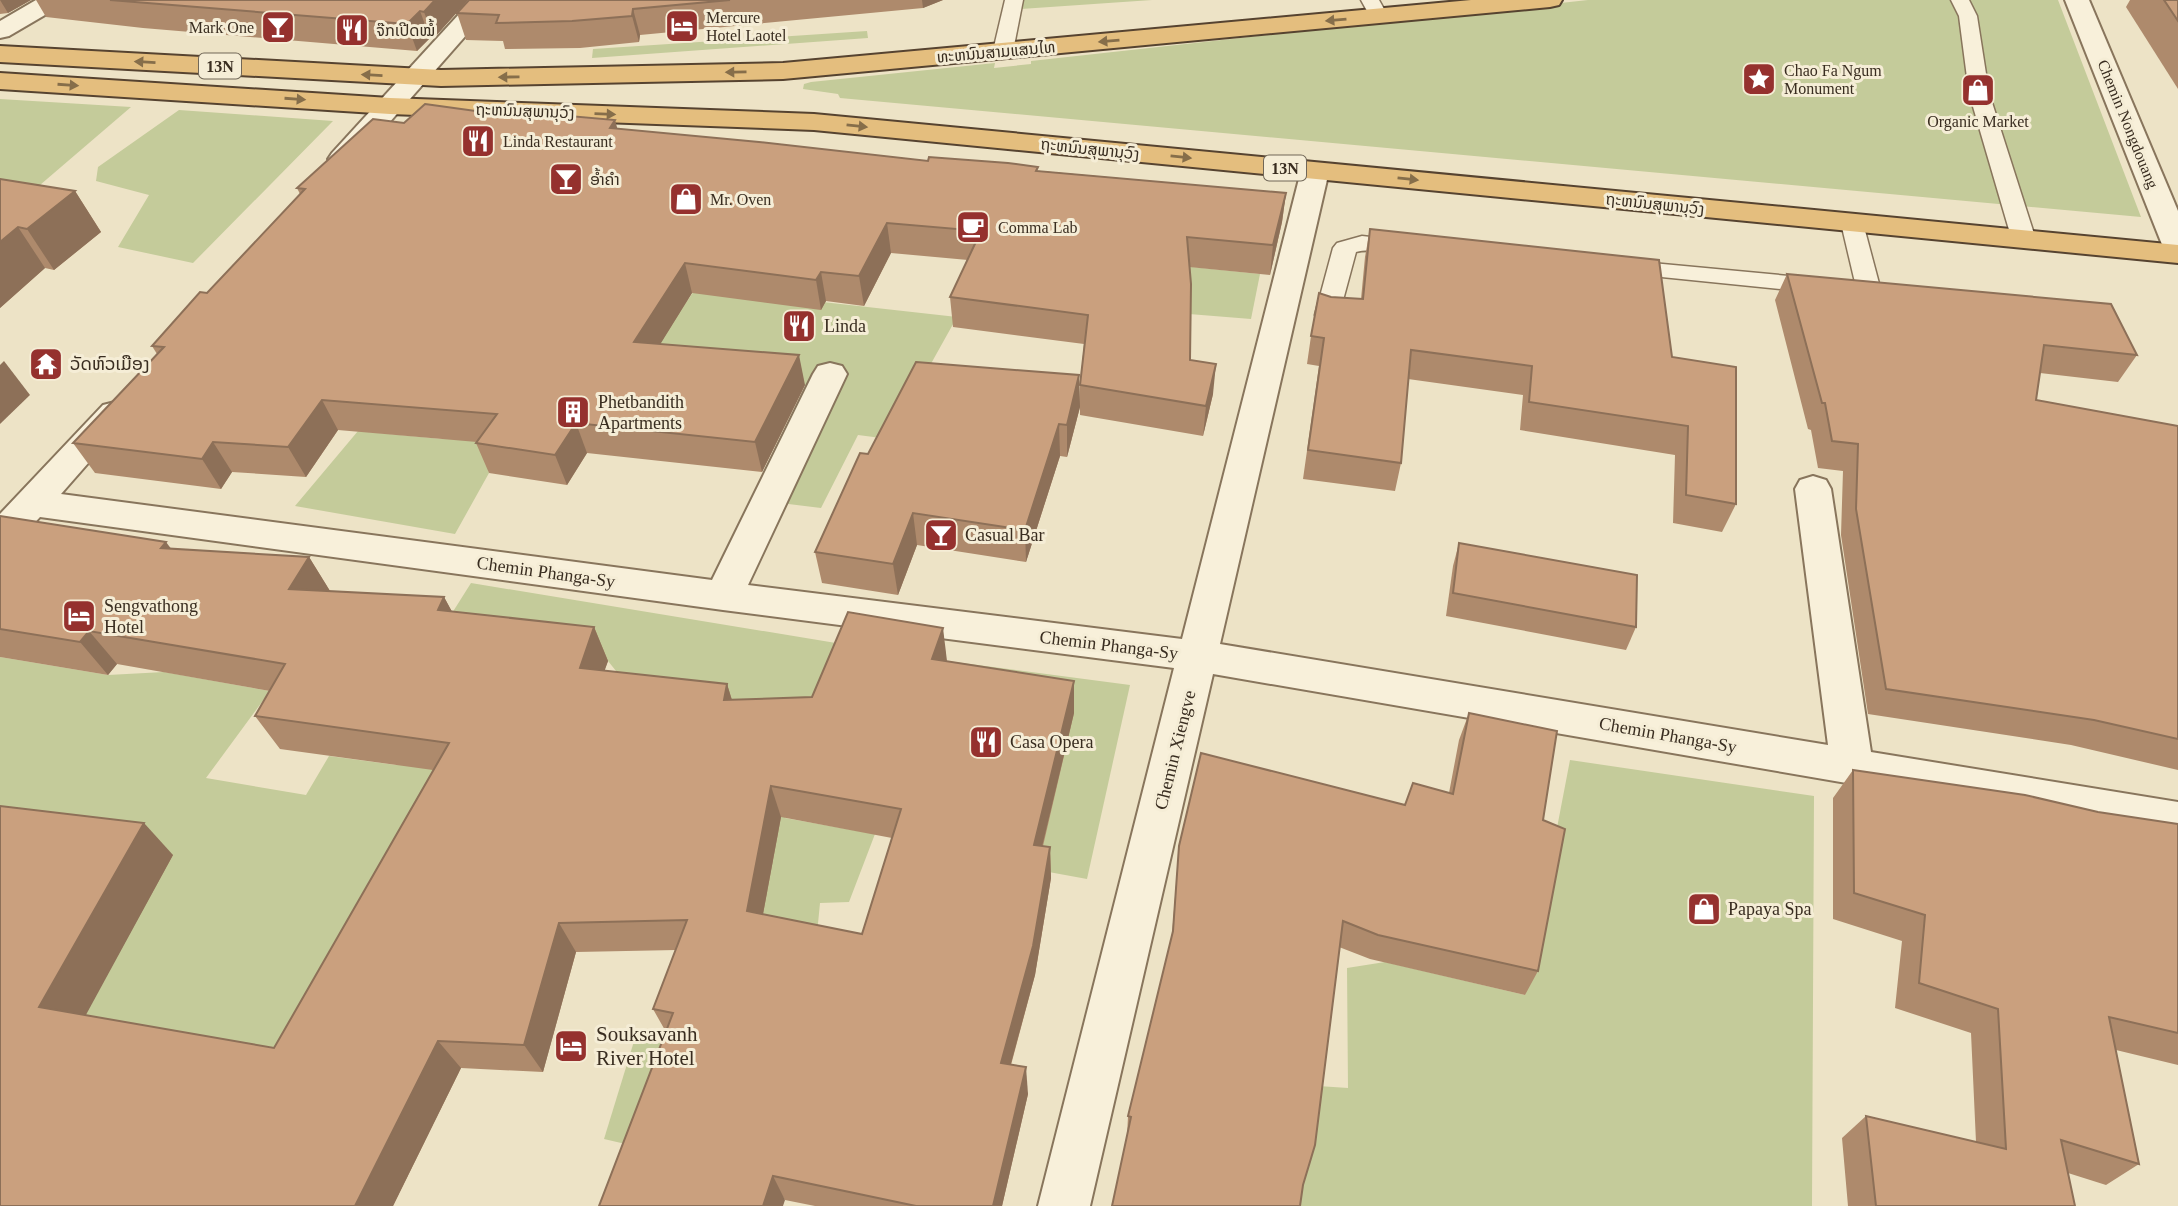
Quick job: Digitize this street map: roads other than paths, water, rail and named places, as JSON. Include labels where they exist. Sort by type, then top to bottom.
[{"type":"highway","name":"ທະຫນົນສາມແສນໄທ","points":[[429,78],[783,71],[1003,51],[1374,8],[1550,0]]},
{"type":"highway","name":"13N","points":[[0,54],[429,78]]},
{"type":"highway","points":[[783,71],[780,88],[786,106],[814,122]]},
{"type":"highway","name":"ຖະຫນົນສຸພານຸວົງ","points":[[0,81],[390,106],[814,122],[2178,254]]},
{"type":"street","points":[[0,31],[53,0]]},
{"type":"street","points":[[326,177],[390,106],[429,78],[485,0]]},
{"type":"street","name":"Chemin Nongdouang","points":[[2077,0],[2178,247]]},
{"type":"street","name":"Chemin Xiengve","points":[[1064,1206],[1315,170]]},
{"type":"street","points":[[723,596],[830,374]]},
{"type":"street","points":[[0,537],[135,391]]},
{"type":"street","points":[[1813,489],[1852,766]]},
{"type":"street","name":"Chemin Phanga-Sy","points":[[34,503],[723,596],[1198,656],[2178,821]]},
{"type":"lane","points":[[1003,51],[1014,0]]},
{"type":"lane","points":[[1960,0],[1968,16],[1979,93],[2024,240]]},
{"type":"lane","points":[[1852,223],[1868,291]]},
{"type":"lane","points":[[1327,315],[1345,248],[1363,243],[1431,250]]},
{"type":"lane","points":[[1595,265],[1896,294]]},
{"type":"place","name":"Mercure Hotel Laotel","points":[[682,26]]},
{"type":"place","name":"Mark One","points":[[278,27]]},
{"type":"place","name":"ຈ໊ກເປີດໝ້ໍ","points":[[352,30]]},
{"type":"place","name":"Chao Fa Ngum Monument","points":[[1759,79]]},
{"type":"place","name":"Organic Market","points":[[1978,90]]},
{"type":"place","name":"Linda Restaurant","points":[[478,141]]},
{"type":"place","name":"ອ້ຳຄຳ","points":[[566,179]]},
{"type":"place","name":"Mr. Oven","points":[[686,199]]},
{"type":"place","name":"Comma Lab","points":[[973,227]]},
{"type":"place","name":"Linda","points":[[799,326]]},
{"type":"place","name":"ວັດຫົວເມືອງ","points":[[46,364]]},
{"type":"place","name":"Phetbandith Apartments","points":[[573,412]]},
{"type":"place","name":"Casual Bar","points":[[941,535]]},
{"type":"place","name":"Sengvathong Hotel","points":[[79,616]]},
{"type":"place","name":"Casa Opera","points":[[986,742]]},
{"type":"place","name":"Papaya Spa","points":[[1704,909]]},
{"type":"place","name":"Souksavanh River Hotel","points":[[571,1046]]}]
